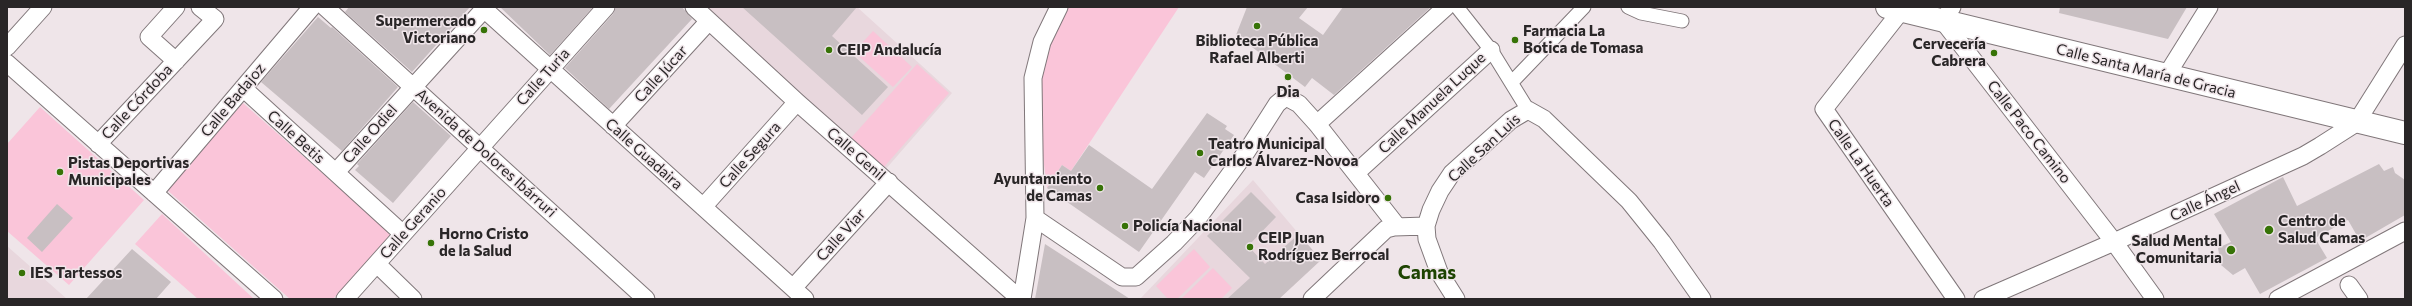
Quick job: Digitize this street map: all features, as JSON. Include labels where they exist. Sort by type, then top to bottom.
[{"type":"street","points":[[7,47],[43,7]]},
{"type":"street","name":"Calle Córdoba","points":[[176,7],[149,37],[176,61]]},
{"type":"street","name":"Calle Córdoba","points":[[98,144],[215,20],[200,7]]},
{"type":"street","name":"Calle Badajoz","points":[[154,193],[312,7]]},
{"type":"street","name":"Avenida de Dolores Ibárruri","points":[[325,7],[481,147],[646,299]]},
{"type":"street","name":"Calle Turia","points":[[481,147],[606,7]]},
{"type":"street","name":"Calle Genil","points":[[694,7],[797,102],[1021,299]]},
{"type":"street","points":[[1021,299],[1035,218],[1033,78],[1042,42],[1059,7]]},
{"type":"street","points":[[1317,124],[1446,7]]},
{"type":"street","points":[[1457,7],[1491,50],[1528,110],[1544,119],[1629,201],[1654,232],[1702,299]]},
{"type":"street","points":[[1512,82],[1584,7]]},
{"type":"street","points":[[1628,7],[1641,14],[1682,21]]},
{"type":"street","points":[[2166,76],[2209,7]]},
{"type":"street","name":"Calle Odiel","points":[[336,172],[485,8]]},
{"type":"street","name":"Calle Guadaira","points":[[485,8],[799,294]]},
{"type":"street","name":"Calle Santa María de Gracia","points":[[1894,9],[1947,14],[2166,76],[2405,134]]},
{"type":"street","name":"Calle La Huerta","points":[[1894,9],[1824,109],[1956,299]]},
{"type":"street","name":"Calle Paco Camino","points":[[1947,14],[2155,299]]},
{"type":"street","name":"Calle Júcar","points":[[613,126],[709,21]]},
{"type":"street","points":[[2356,123],[2405,45]]},
{"type":"street","name":"Calle Manuela Luque","points":[[1356,173],[1491,50]]},
{"type":"street","points":[[7,63],[274,299]]},
{"type":"street","name":"Calle Betis","points":[[243,88],[403,234]]},
{"type":"street","points":[[1035,218],[1122,277],[1136,277],[1198,218],[1283,99],[1295,100],[1317,124],[1397,226]]},
{"type":"street","name":"Calle Segura","points":[[703,207],[797,102]]},
{"type":"street","name":"Calle San Luis","points":[[1426,226],[1440,191],[1452,173],[1511,120],[1528,110]]},
{"type":"street","name":"Calle Ángel","points":[[1983,299],[2114,242],[2303,156],[2356,123]]},
{"type":"street","name":"Calle Geranio","points":[[345,299],[481,147]]},
{"type":"street","name":"Calle Viar","points":[[799,294],[889,182]]},
{"type":"street","points":[[1312,299],[1386,229],[1397,226],[1426,226],[1431,254],[1456,299]]},
{"type":"street","points":[[2278,299],[2405,231]]},
{"type":"street","points":[[377,264],[413,299]]},
{"type":"street","points":[[2349,285],[2359,299]]},
{"type":"shaded area","name":"CEIP Andalucía","points":[[706,7],[857,7],[952,93],[885,170]]},
{"type":"shaded area","points":[[1065,7],[1179,7],[1071,171],[1062,165],[1047,188],[1039,125],[1038,97],[1048,45]]},
{"type":"shaded area","points":[[873,31],[912,67],[893,87],[854,52]]},
{"type":"shaded area","points":[[917,64],[949,93],[884,167],[851,138]]},
{"type":"shaded area","points":[[243,103],[391,234],[333,299],[290,299],[166,189]]},
{"type":"shaded area","name":"Pistas Deportivas Municipales","points":[[40,107],[144,200],[69,285],[7,231],[7,144]]},
{"type":"shaded area","name":"CEIP Juan Rodríguez Berrocal","points":[[1253,180],[1321,260],[1279,299],[1140,299]]},
{"type":"shaded area","points":[[162,214],[254,299],[198,299],[135,244]]},
{"type":"shaded area","name":"IES Tartessos","points":[[7,246],[67,299],[7,299]]},
{"type":"shaded area","points":[[1194,249],[1210,267],[1177,299],[1168,299],[1156,286]]},
{"type":"shaded area","points":[[1213,268],[1232,288],[1221,299],[1181,299]]},
{"type":"building","points":[[349,7],[470,7],[412,72],[345,12]]},
{"type":"building","points":[[500,7],[593,7],[550,55]]},
{"type":"building","points":[[616,7],[682,7],[692,19],[609,109],[565,68],[613,14]]},
{"type":"building","points":[[742,7],[857,7],[832,36],[888,87],[862,115]]},
{"type":"building","points":[[1247,7],[1308,7],[1299,18],[1323,35],[1343,7],[1431,7],[1334,95],[1312,78],[1305,87],[1236,35]]},
{"type":"building","points":[[2060,7],[2187,7],[2168,39],[2059,13]]},
{"type":"building","points":[[318,17],[331,28],[332,27],[398,87],[342,151],[261,82]]},
{"type":"building","points":[[413,102],[451,136],[393,203],[355,170],[359,166],[357,164]]},
{"type":"building","points":[[1207,113],[1227,126],[1225,129],[1234,135],[1204,178],[1195,172],[1139,252],[1047,188],[1062,165],[1071,171],[1089,145],[1152,189]]},
{"type":"building","name":"Centro de Salud Camas","points":[[2379,164],[2384,171],[2393,167],[2395,173],[2405,180],[2405,215],[2360,241],[2348,220],[2315,238],[2327,258],[2260,294],[2245,268],[2233,275],[2221,265],[2218,248],[2231,242],[2214,214],[2283,177],[2297,206]]},
{"type":"building","points":[[1251,192],[1276,217],[1248,246],[1265,264],[1299,234],[1321,260],[1279,299],[1227,299],[1250,278],[1207,236]]},
{"type":"building","points":[[57,204],[73,218],[42,252],[27,238]]},
{"type":"building","points":[[1045,244],[1130,299],[1035,299]]},
{"type":"building","points":[[132,249],[171,282],[156,299],[86,299]]},
{"type":"place","name":"Biblioteca Pública Rafael Alberti","points":[[1257,26]]},
{"type":"place","name":"Supermercado Victoriano","points":[[484,30]]},
{"type":"place","name":"Farmacia La Botica de Tomasa","points":[[1515,40]]},
{"type":"place","name":"CEIP Andalucía","points":[[829,50]]},
{"type":"place","name":"Cervecería Cabrera","points":[[1994,53]]},
{"type":"place","name":"Dia","points":[[1288,77]]},
{"type":"place","name":"Teatro Municipal Carlos Álvarez-Novoa","points":[[1200,153]]},
{"type":"place","name":"Pistas Deportivas Municipales","points":[[60,172]]},
{"type":"place","name":"Ayuntamiento de Camas","points":[[1100,188]]},
{"type":"place","name":"Casa Isidoro","points":[[1388,198]]},
{"type":"place","name":"Policía Nacional","points":[[1125,226]]},
{"type":"place","name":"Centro de Salud Camas","points":[[2269,230]]},
{"type":"place","name":"Horno Cristo de la Salud","points":[[431,243]]},
{"type":"place","name":"CEIP Juan Rodríguez Berrocal","points":[[1250,247]]},
{"type":"place","name":"Salud Mental Comunitaria","points":[[2231,250]]},
{"type":"place","name":"IES Tartessos","points":[[22,273]]},
{"type":"district","name":"Camas","points":[[1427,273]]}]
